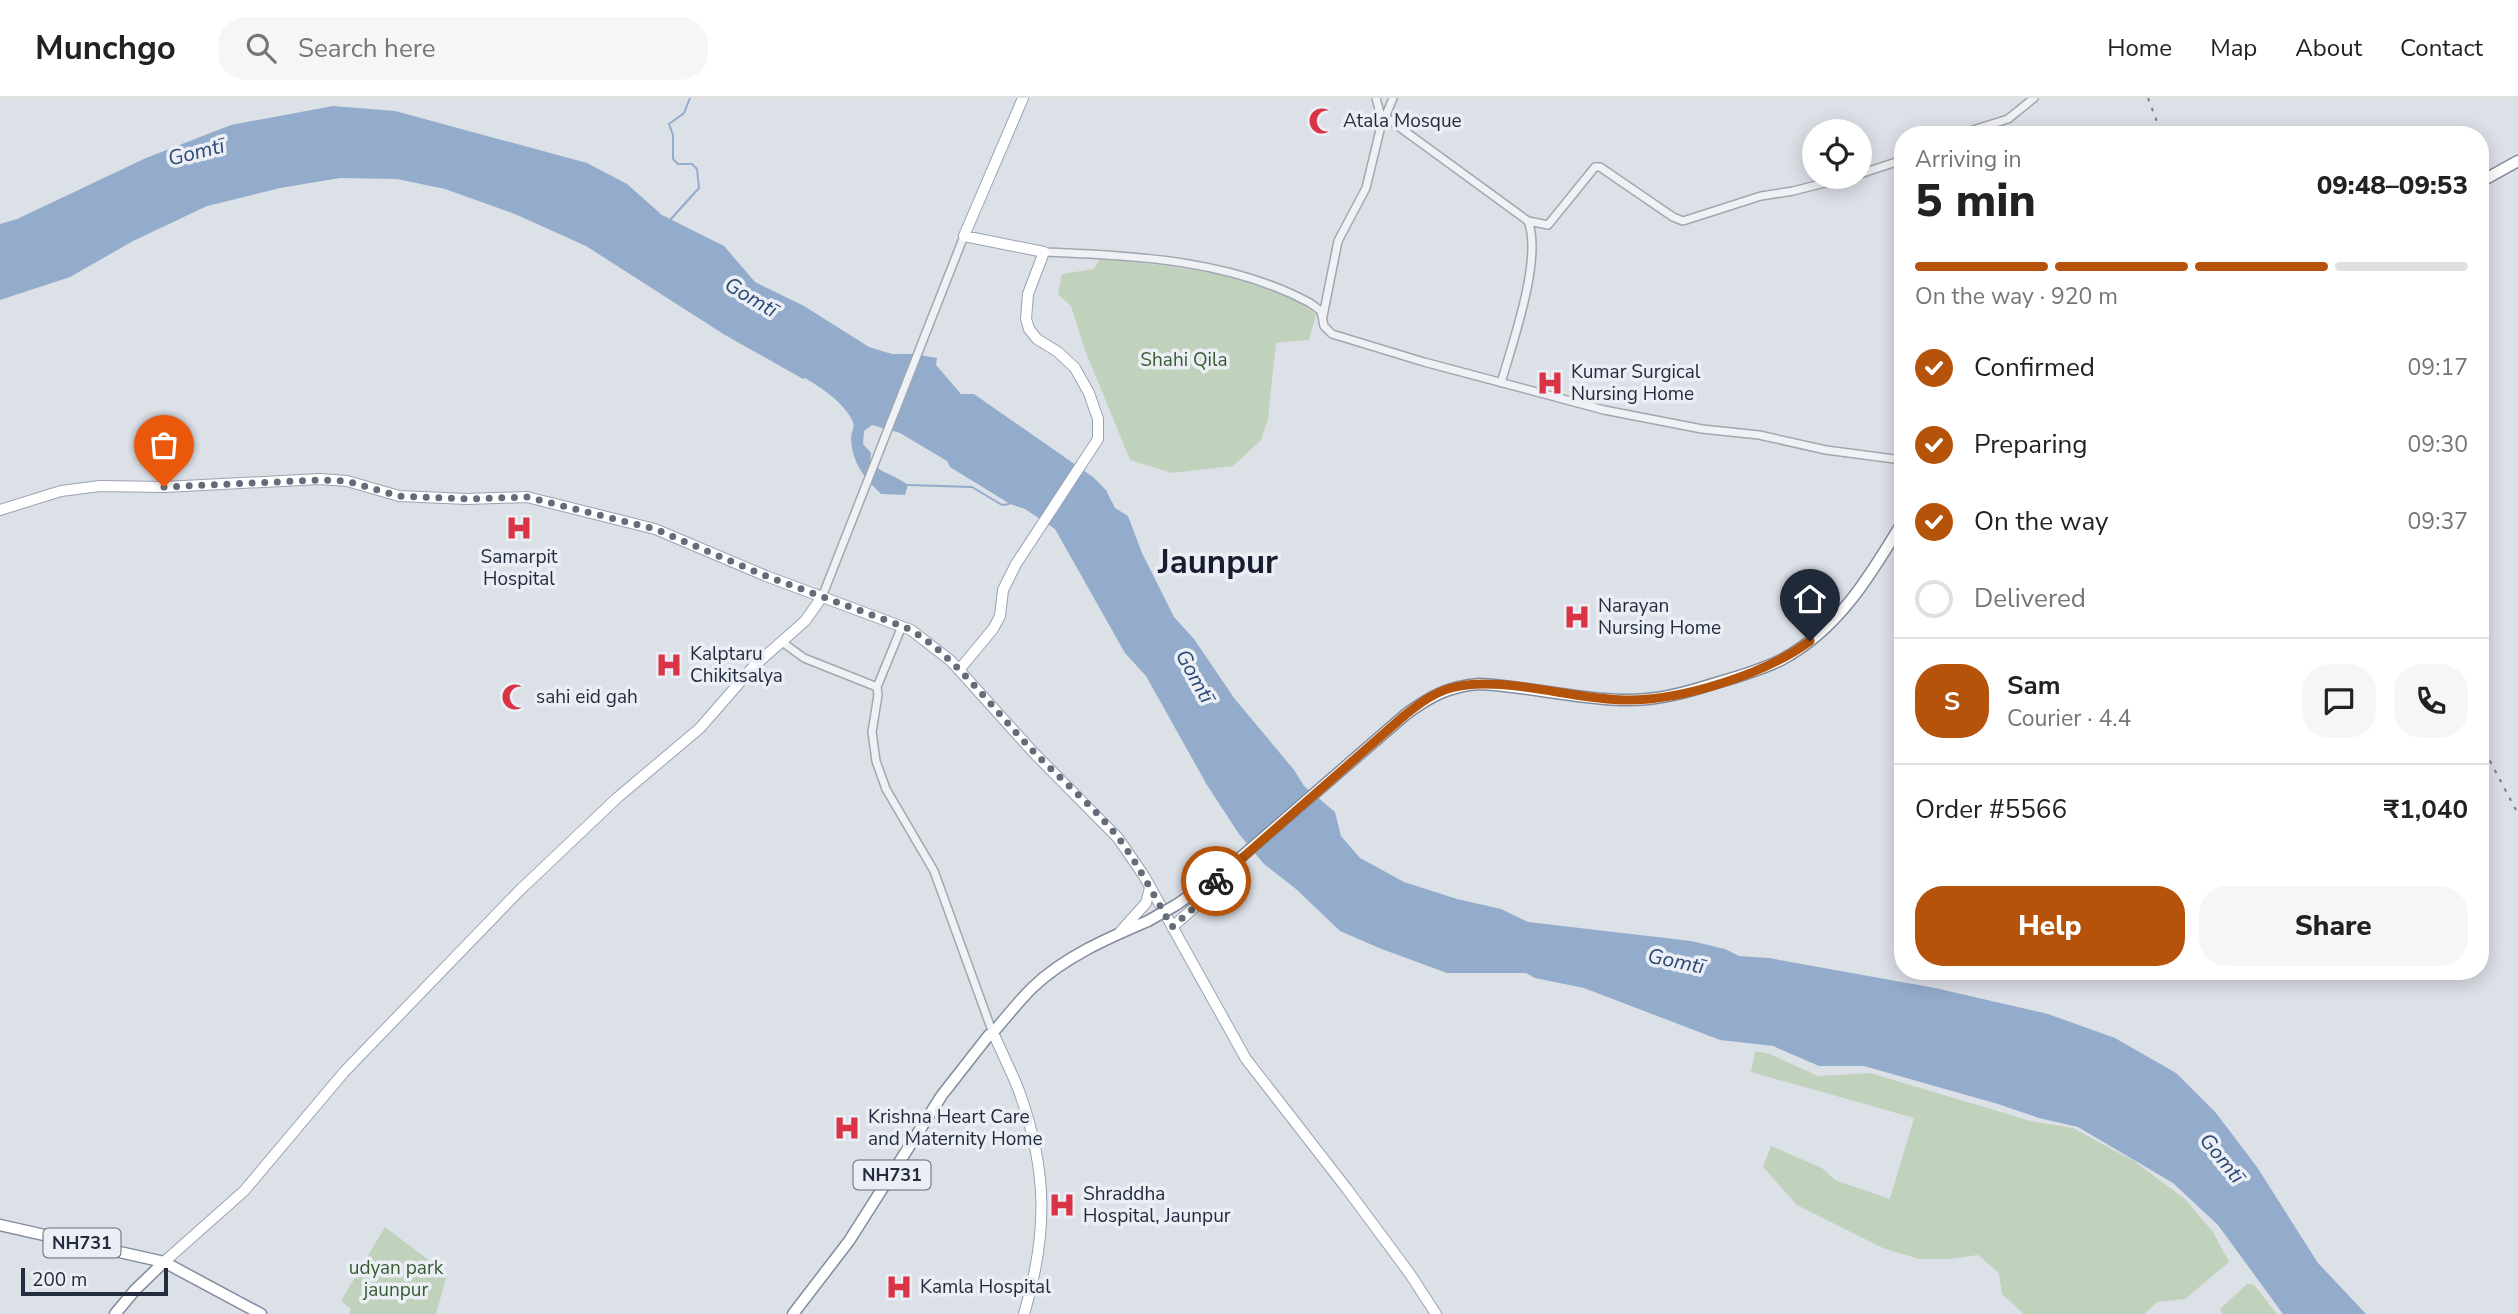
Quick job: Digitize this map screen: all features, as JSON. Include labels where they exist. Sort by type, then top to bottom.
[{"type":"highway","points":[[2489,177],[2518,161]]},
{"type":"highway","name":"NH731","points":[[793,1314],[849,1241],[942,1095],[1032,988],[1079,954],[1149,921],[1222,874],[1422,702],[1449,689],[1479,684],[1603,699],[1642,700],[1686,692],[1778,661],[1810,641],[1848,606],[1894,535]]},
{"type":"highway","name":"NH731","points":[[0,1225],[163,1262],[261,1314]]},
{"type":"highway","points":[[115,1314],[163,1262]]},
{"type":"main road","points":[[959,670],[993,629],[1000,615],[1003,590],[1026,546],[1098,439],[1099,428],[1089,393],[1075,368],[1058,352],[1037,339],[1029,329],[1026,319],[1028,294],[1044,252],[964,236],[1023,98]]},
{"type":"main road","points":[[0,510],[61,491],[100,486],[164,487],[320,480],[347,481],[398,496],[467,499],[527,497],[655,529],[822,597],[902,626],[923,637],[959,670],[1118,838],[1150,887],[1247,1059],[1410,1274],[1436,1314]]},
{"type":"main road","points":[[163,1262],[244,1191],[345,1072],[519,891],[617,798],[700,728],[754,666],[805,621],[822,597]]},
{"type":"main road","points":[[1176,936],[1222,874]]},
{"type":"main road","points":[[1119,934],[1146,903],[1150,887]]},
{"type":"main road","points":[[993,1032],[1030,1126],[1042,1193],[1042,1232],[1034,1279],[1024,1314]]},
{"type":"street","points":[[1376,98],[1380,113],[1528,221],[1548,225],[1595,167],[1600,167],[1672,217],[1683,221],[1749,199],[1802,189]]},
{"type":"street","points":[[1323,317],[1338,241],[1366,188],[1385,117],[1393,98]]},
{"type":"street","points":[[1986,126],[2008,119],[2034,98]]},
{"type":"street","points":[[1872,170],[1894,163]]},
{"type":"street","points":[[1501,383],[1528,282],[1532,239],[1528,221]]},
{"type":"street","points":[[822,597],[964,236]]},
{"type":"street","points":[[1044,252],[1176,262],[1228,270],[1300,297],[1321,311],[1324,326],[1332,334],[1501,383],[1604,410],[1702,429],[1759,435],[1826,450],[1894,459]]},
{"type":"street","points":[[902,626],[877,687],[872,732],[876,761],[886,789],[934,871],[993,1032]]},
{"type":"street","points":[[782,642],[804,658],[877,687]]},
{"type":"green space","name":"Shahi Qila","points":[[1100,258],[1183,268],[1244,281],[1296,301],[1316,315],[1309,340],[1276,343],[1268,419],[1261,440],[1233,466],[1172,473],[1130,460],[1085,350],[1071,306],[1058,294],[1062,274],[1094,269]]},
{"type":"green space","points":[[1755,1051],[1770,1054],[1818,1076],[1870,1073],[2031,1121],[2073,1128],[2134,1161],[2185,1199],[2213,1232],[2229,1262],[2185,1299],[2157,1302],[2144,1314],[2024,1314],[2002,1294],[1999,1273],[1978,1255],[1920,1259],[1885,1249],[1797,1205],[1763,1167],[1771,1146],[1822,1168],[1835,1180],[1890,1199],[1914,1118],[1751,1072]]},
{"type":"green space","name":"udyan park jaunpur","points":[[385,1227],[447,1274],[436,1314],[349,1314],[351,1309],[341,1301]]},
{"type":"green space","points":[[2247,1284],[2254,1285],[2277,1314],[2222,1314],[2220,1309]]},
{"type":"water","name":"Gomtī","points":[[333,106],[395,111],[587,163],[627,184],[662,215],[724,246],[755,282],[804,306],[869,347],[892,354],[937,358],[936,365],[961,394],[974,394],[1093,477],[1106,490],[1115,508],[1128,516],[1142,553],[1174,617],[1194,639],[1234,698],[1294,770],[1304,786],[1335,812],[1341,836],[1360,858],[1404,882],[1457,899],[1501,909],[1528,922],[1691,941],[1725,949],[1739,956],[1769,958],[1935,988],[2048,1014],[2115,1038],[2176,1073],[2216,1113],[2257,1167],[2318,1263],[2366,1314],[2283,1314],[2218,1225],[2173,1183],[2078,1127],[1864,1066],[1819,1066],[1773,1046],[1720,1040],[1584,988],[1535,978],[1526,973],[1447,973],[1340,931],[1296,889],[1264,864],[1239,834],[1207,785],[1146,676],[1125,653],[1055,529],[950,467],[947,461],[900,433],[872,425],[864,431],[863,444],[871,453],[870,462],[908,485],[905,495],[881,494],[856,462],[851,438],[853,424],[849,415],[825,391],[725,335],[586,246],[515,214],[445,189],[397,179],[340,178],[280,188],[207,206],[133,241],[70,277],[0,300],[0,224],[17,219],[146,158],[231,125]]},
{"type":"waterway","points":[[670,220],[699,188],[697,169],[692,164],[678,164],[673,159],[673,135],[669,124],[684,113],[690,98]]},
{"type":"waterway","points":[[908,485],[972,487],[1002,505],[1009,504]]},
{"type":"railway","points":[[2148,98],[2159,126]]},
{"type":"railway","points":[[2489,759],[2518,814]]},
{"type":"way so far","points":[[164,487],[347,481],[398,496],[467,499],[527,497],[655,529],[766,576],[911,629],[923,637],[951,662],[1118,838],[1144,876],[1172,927],[1195,907],[1216,881]]},
{"type":"place","name":"Atala Mosque","points":[[1322,121]]},
{"type":"place","name":"Kumar Surgical Nursing Home","points":[[1550,383]]},
{"type":"place","name":"Samarpit Hospital","points":[[519,528]]},
{"type":"place","name":"Narayan Nursing Home","points":[[1577,617]]},
{"type":"place","name":"Kalptaru Chikitsalya","points":[[669,665]]},
{"type":"place","name":"sahi eid gah","points":[[515,697]]},
{"type":"place","name":"Krishna Heart Care and Maternity Home","points":[[847,1128]]},
{"type":"place","name":"Shraddha Hospital, Jaunpur","points":[[1062,1205]]},
{"type":"place","name":"Kamla Hospital","points":[[899,1287]]},
{"type":"district","name":"Jaunpur","points":[[1218,562]]},
{"type":"route","points":[[1216,881],[1405,715],[1422,702],[1449,689],[1479,684],[1603,699],[1661,698],[1759,669],[1795,652],[1810,641]]}]
